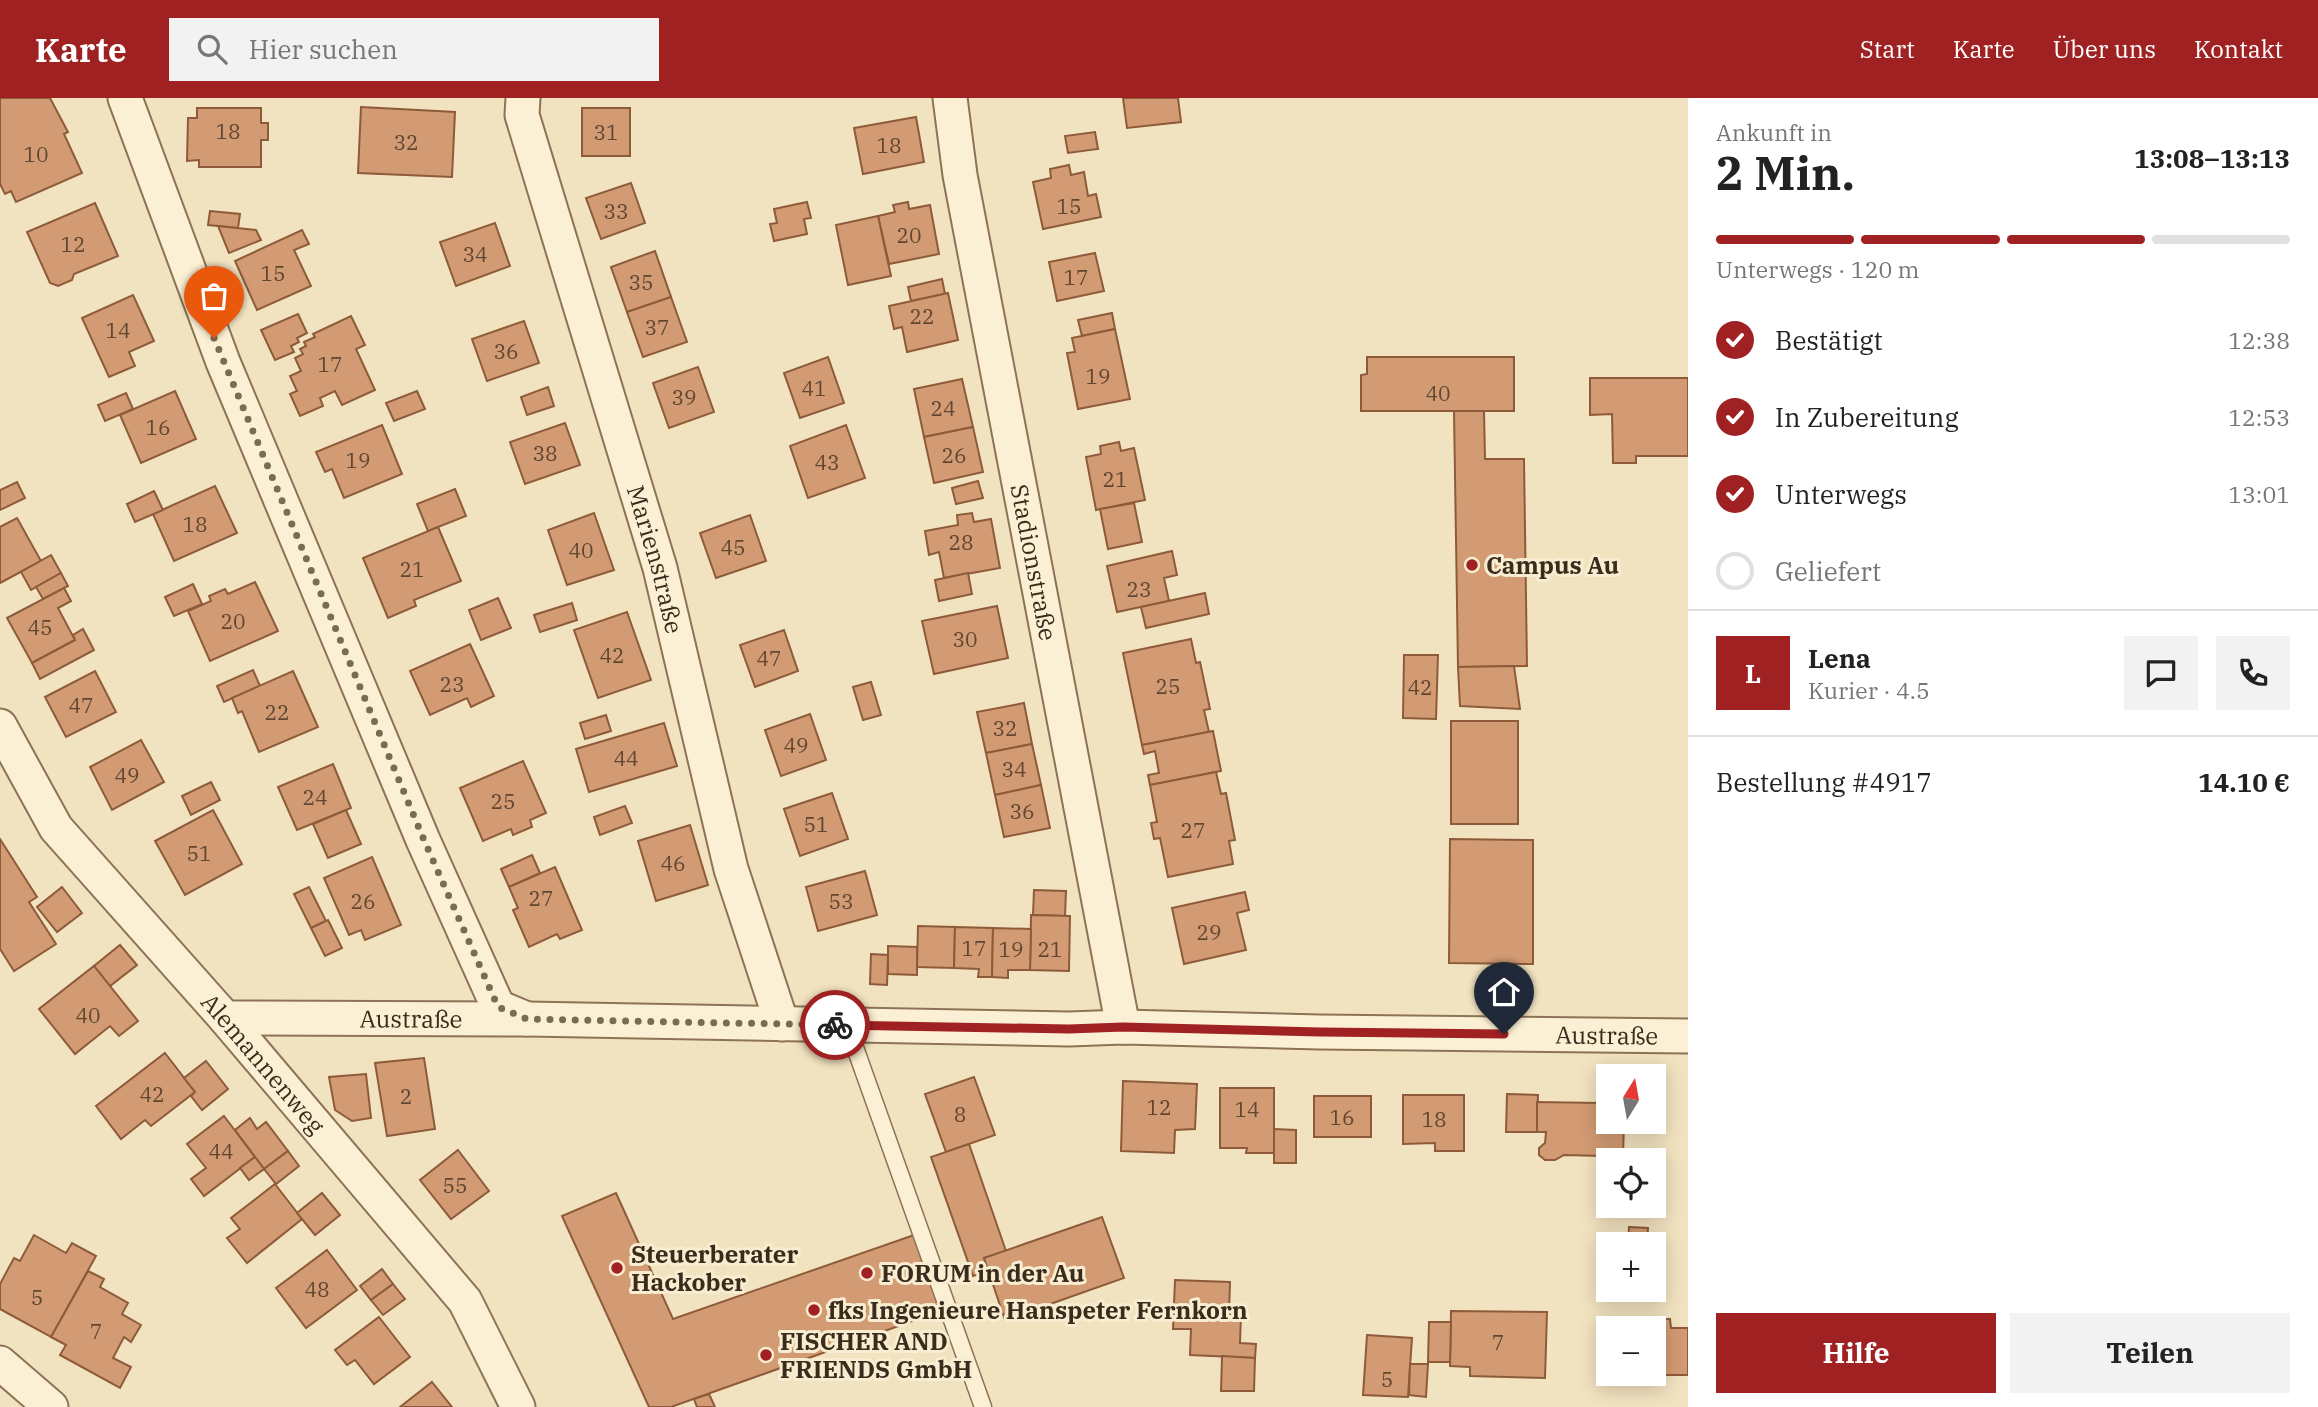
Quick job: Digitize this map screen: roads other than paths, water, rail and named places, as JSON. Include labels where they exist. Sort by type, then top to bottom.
[{"type":"street","points":[[125,98],[223,362],[424,840],[498,1007],[527,1019]]},
{"type":"street","name":"Marienstraße","points":[[523,98],[522,115],[660,568],[731,869],[782,1024]]},
{"type":"street","name":"Stadionstraße","points":[[950,98],[960,174],[1123,1027]]},
{"type":"street","name":"Alemannenweg","points":[[0,726],[56,828],[225,1018],[465,1301],[518,1407]]},
{"type":"street","name":"Austraße","points":[[225,1018],[527,1019],[1688,1036]]},
{"type":"street","points":[[0,1363],[51,1407]]},
{"type":"lane","points":[[847,1025],[983,1407]]},
{"type":"place","name":"Campus Au","points":[[1472,565]]},
{"type":"place","name":"Steuerberater Hackober","points":[[617,1268]]},
{"type":"place","name":"FORUM in der Au","points":[[867,1273]]},
{"type":"place","name":"fks Ingenieure Hanspeter Fernkorn","points":[[814,1310]]},
{"type":"place","name":"FISCHER AND FRIENDS GmbH","points":[[766,1355]]}]
